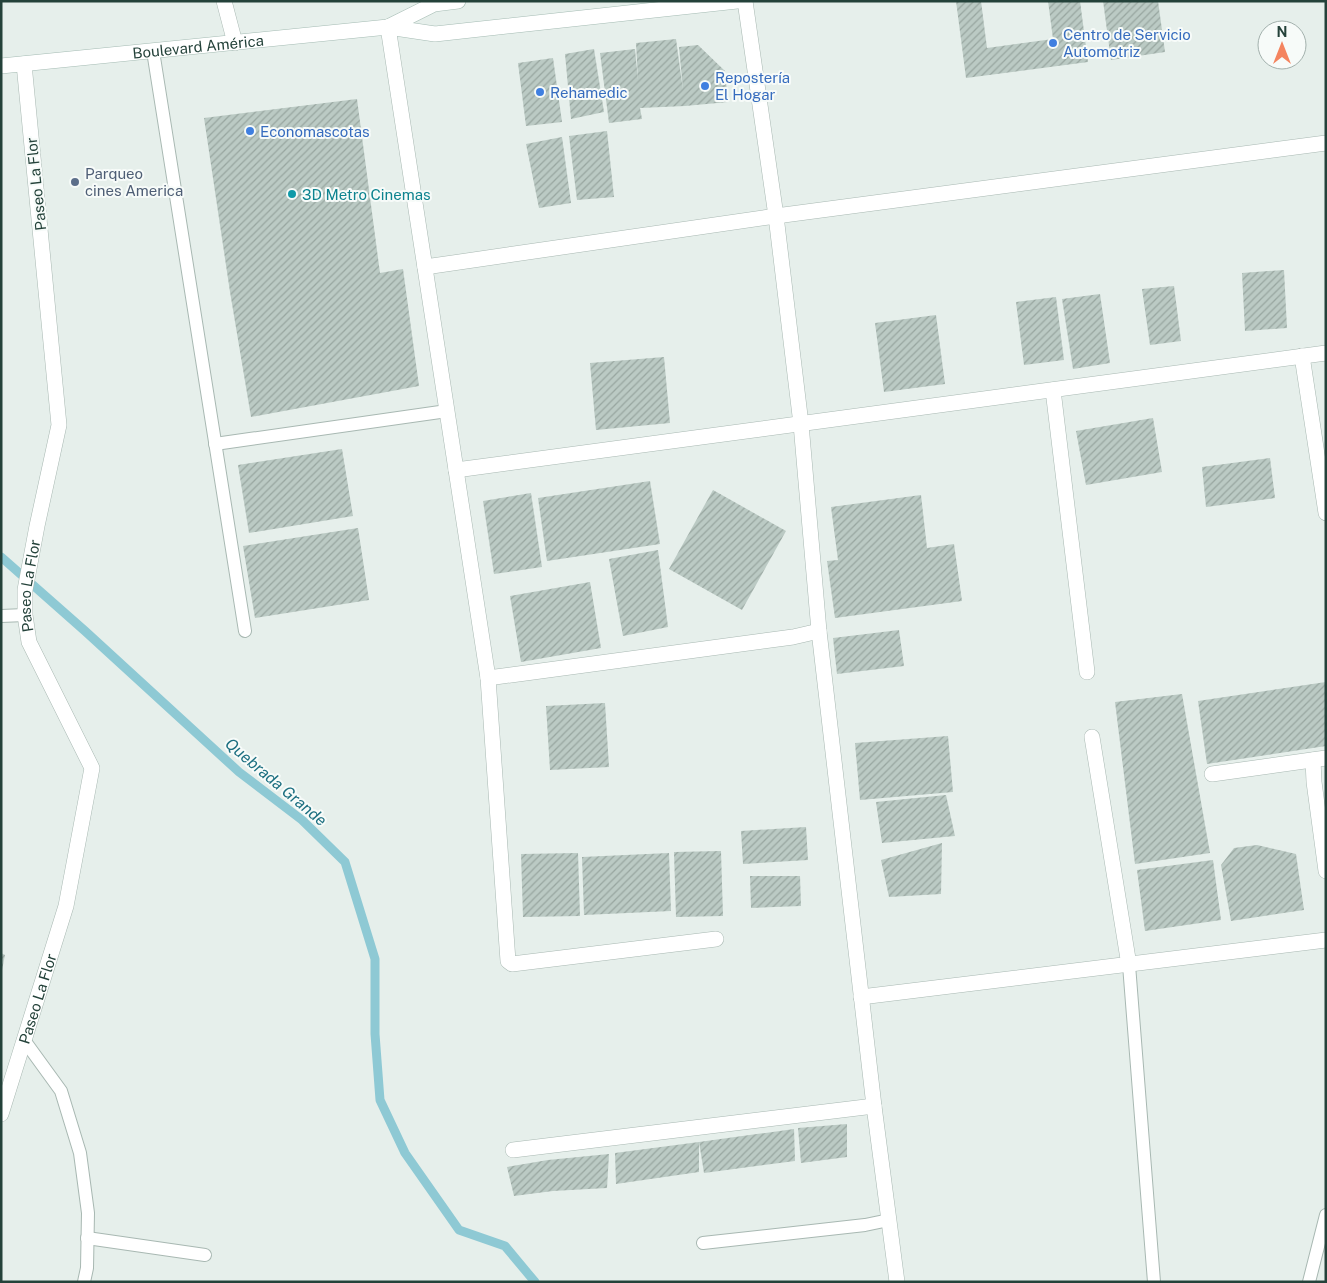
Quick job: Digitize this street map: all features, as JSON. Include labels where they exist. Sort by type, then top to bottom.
[{"type":"street","points":[[224,1],[235,43]]},
{"type":"street","name":"Boulevard América","points":[[388,27],[434,4],[458,1]]},
{"type":"street","name":"Boulevard América","points":[[4,66],[388,27],[435,34],[737,1]]},
{"type":"street","points":[[745,1],[776,216],[801,424],[819,631],[874,1106],[897,1282]]},
{"type":"street","points":[[388,27],[488,678],[508,961],[512,964],[716,939]]},
{"type":"street","name":"Paseo La Flor","points":[[1,1114],[66,906],[92,768],[29,642],[26,615],[25,590],[59,425],[24,64]]},
{"type":"street","points":[[425,267],[776,216],[1326,143]]},
{"type":"street","points":[[456,470],[1326,353]]},
{"type":"street","points":[[1302,356],[1326,513]]},
{"type":"street","points":[[1052,390],[1087,672]]},
{"type":"street","points":[[488,678],[793,637],[819,631]]},
{"type":"street","points":[[1092,737],[1129,965]]},
{"type":"street","points":[[1212,774],[1319,759],[1314,782],[1326,871]]},
{"type":"street","points":[[862,997],[1326,940]]},
{"type":"street","points":[[513,1150],[874,1106]]},
{"type":"lane","points":[[153,51],[245,631]]},
{"type":"lane","points":[[215,444],[448,411]]},
{"type":"lane","points":[[1,616],[26,615]]},
{"type":"lane","points":[[1129,965],[1154,1282]]},
{"type":"lane","points":[[24,1040],[61,1091],[80,1153],[88,1213],[87,1268],[84,1282]]},
{"type":"lane","points":[[1309,1282],[1326,1215]]},
{"type":"lane","points":[[703,1243],[865,1225],[889,1220]]},
{"type":"lane","points":[[87,1238],[205,1255]]},
{"type":"building","name":"Centro de Servicio Automotriz","points":[[956,1],[981,1],[987,48],[1053,39],[1048,1],[1080,1],[1088,62],[966,78]]},
{"type":"building","points":[[1103,1],[1158,1],[1165,52],[1111,60]]},
{"type":"building","points":[[676,39],[683,90],[679,47],[698,45],[725,71],[728,102],[640,108],[642,119],[609,123],[600,53],[635,49],[638,80],[636,43]]},
{"type":"building","points":[[594,49],[604,112],[571,119],[565,54]]},
{"type":"building","name":"Rehamedic","points":[[553,58],[562,122],[526,126],[518,63]]},
{"type":"building","name":"3D Metro Cinemas","points":[[357,99],[380,273],[403,269],[419,386],[251,417],[204,118]]},
{"type":"building","points":[[607,131],[614,197],[577,200],[569,136]]},
{"type":"building","points":[[562,137],[571,203],[539,208],[526,144]]},
{"type":"building","points":[[1284,270],[1287,328],[1245,331],[1242,273]]},
{"type":"building","points":[[1174,286],[1181,341],[1150,345],[1142,289]]},
{"type":"building","points":[[1100,294],[1110,363],[1073,369],[1062,299]]},
{"type":"building","points":[[1056,297],[1064,360],[1024,365],[1016,302]]},
{"type":"building","points":[[936,315],[945,384],[884,392],[875,323]]},
{"type":"building","points":[[664,357],[670,423],[596,430],[590,363]]},
{"type":"building","points":[[1153,418],[1162,472],[1086,485],[1076,431]]},
{"type":"building","points":[[342,449],[353,516],[249,533],[238,465]]},
{"type":"building","points":[[1270,458],[1275,498],[1206,507],[1202,467]]},
{"type":"building","points":[[650,481],[660,544],[547,561],[538,498]]},
{"type":"building","points":[[713,490],[786,531],[742,610],[669,569]]},
{"type":"building","points":[[531,493],[542,567],[494,574],[483,501]]},
{"type":"building","points":[[921,495],[927,548],[954,544],[962,601],[835,618],[827,561],[838,560],[831,507]]},
{"type":"building","points":[[358,528],[369,600],[255,618],[243,546]]},
{"type":"building","points":[[658,550],[668,627],[623,636],[609,559]]},
{"type":"building","points":[[590,582],[601,648],[521,662],[510,596]]},
{"type":"building","points":[[899,630],[904,666],[837,674],[833,638]]},
{"type":"building","points":[[1326,682],[1326,746],[1207,764],[1198,701]]},
{"type":"building","points":[[1182,694],[1210,853],[1135,864],[1115,702]]},
{"type":"building","points":[[605,703],[609,767],[550,770],[546,706]]},
{"type":"building","points":[[948,736],[953,792],[860,800],[855,743]]},
{"type":"building","points":[[946,795],[955,836],[882,843],[876,802]]},
{"type":"building","points":[[806,827],[808,860],[743,864],[741,831]]},
{"type":"building","points":[[942,843],[941,894],[889,897],[881,860]]},
{"type":"building","points":[[1257,845],[1296,854],[1304,910],[1231,921],[1221,865],[1234,848]]},
{"type":"building","points":[[721,851],[723,916],[676,917],[674,852]]},
{"type":"building","points":[[578,853],[580,916],[523,917],[521,854]]},
{"type":"building","points":[[669,853],[671,911],[584,915],[582,857]]},
{"type":"building","points":[[1213,860],[1221,920],[1145,931],[1137,870]]},
{"type":"building","points":[[750,876],[800,876],[801,906],[751,908]]},
{"type":"building","points":[[1,953],[5,955],[2,970],[1,970]]},
{"type":"building","points":[[847,1124],[847,1157],[801,1163],[798,1128]]},
{"type":"building","points":[[794,1129],[795,1161],[704,1173],[699,1142]]},
{"type":"building","points":[[699,1142],[699,1172],[616,1184],[615,1153]]},
{"type":"building","points":[[609,1154],[607,1188],[553,1191],[514,1196],[507,1167],[548,1160]]},
{"type":"waterway","name":"Quebrada Grande","points":[[1,557],[239,772],[302,820],[345,862],[375,959],[375,1034],[380,1100],[405,1153],[459,1230],[505,1246],[535,1282]]},
{"type":"place","name":"Centro de Servicio Automotriz","points":[[1053,43]]},
{"type":"place","name":"Repostería El Hogar","points":[[705,86]]},
{"type":"place","name":"Rehamedic","points":[[540,92]]},
{"type":"place","name":"Economascotas","points":[[250,131]]},
{"type":"place","name":"Parqueo cines America","points":[[75,182]]},
{"type":"place","name":"3D Metro Cinemas","points":[[292,194]]}]
